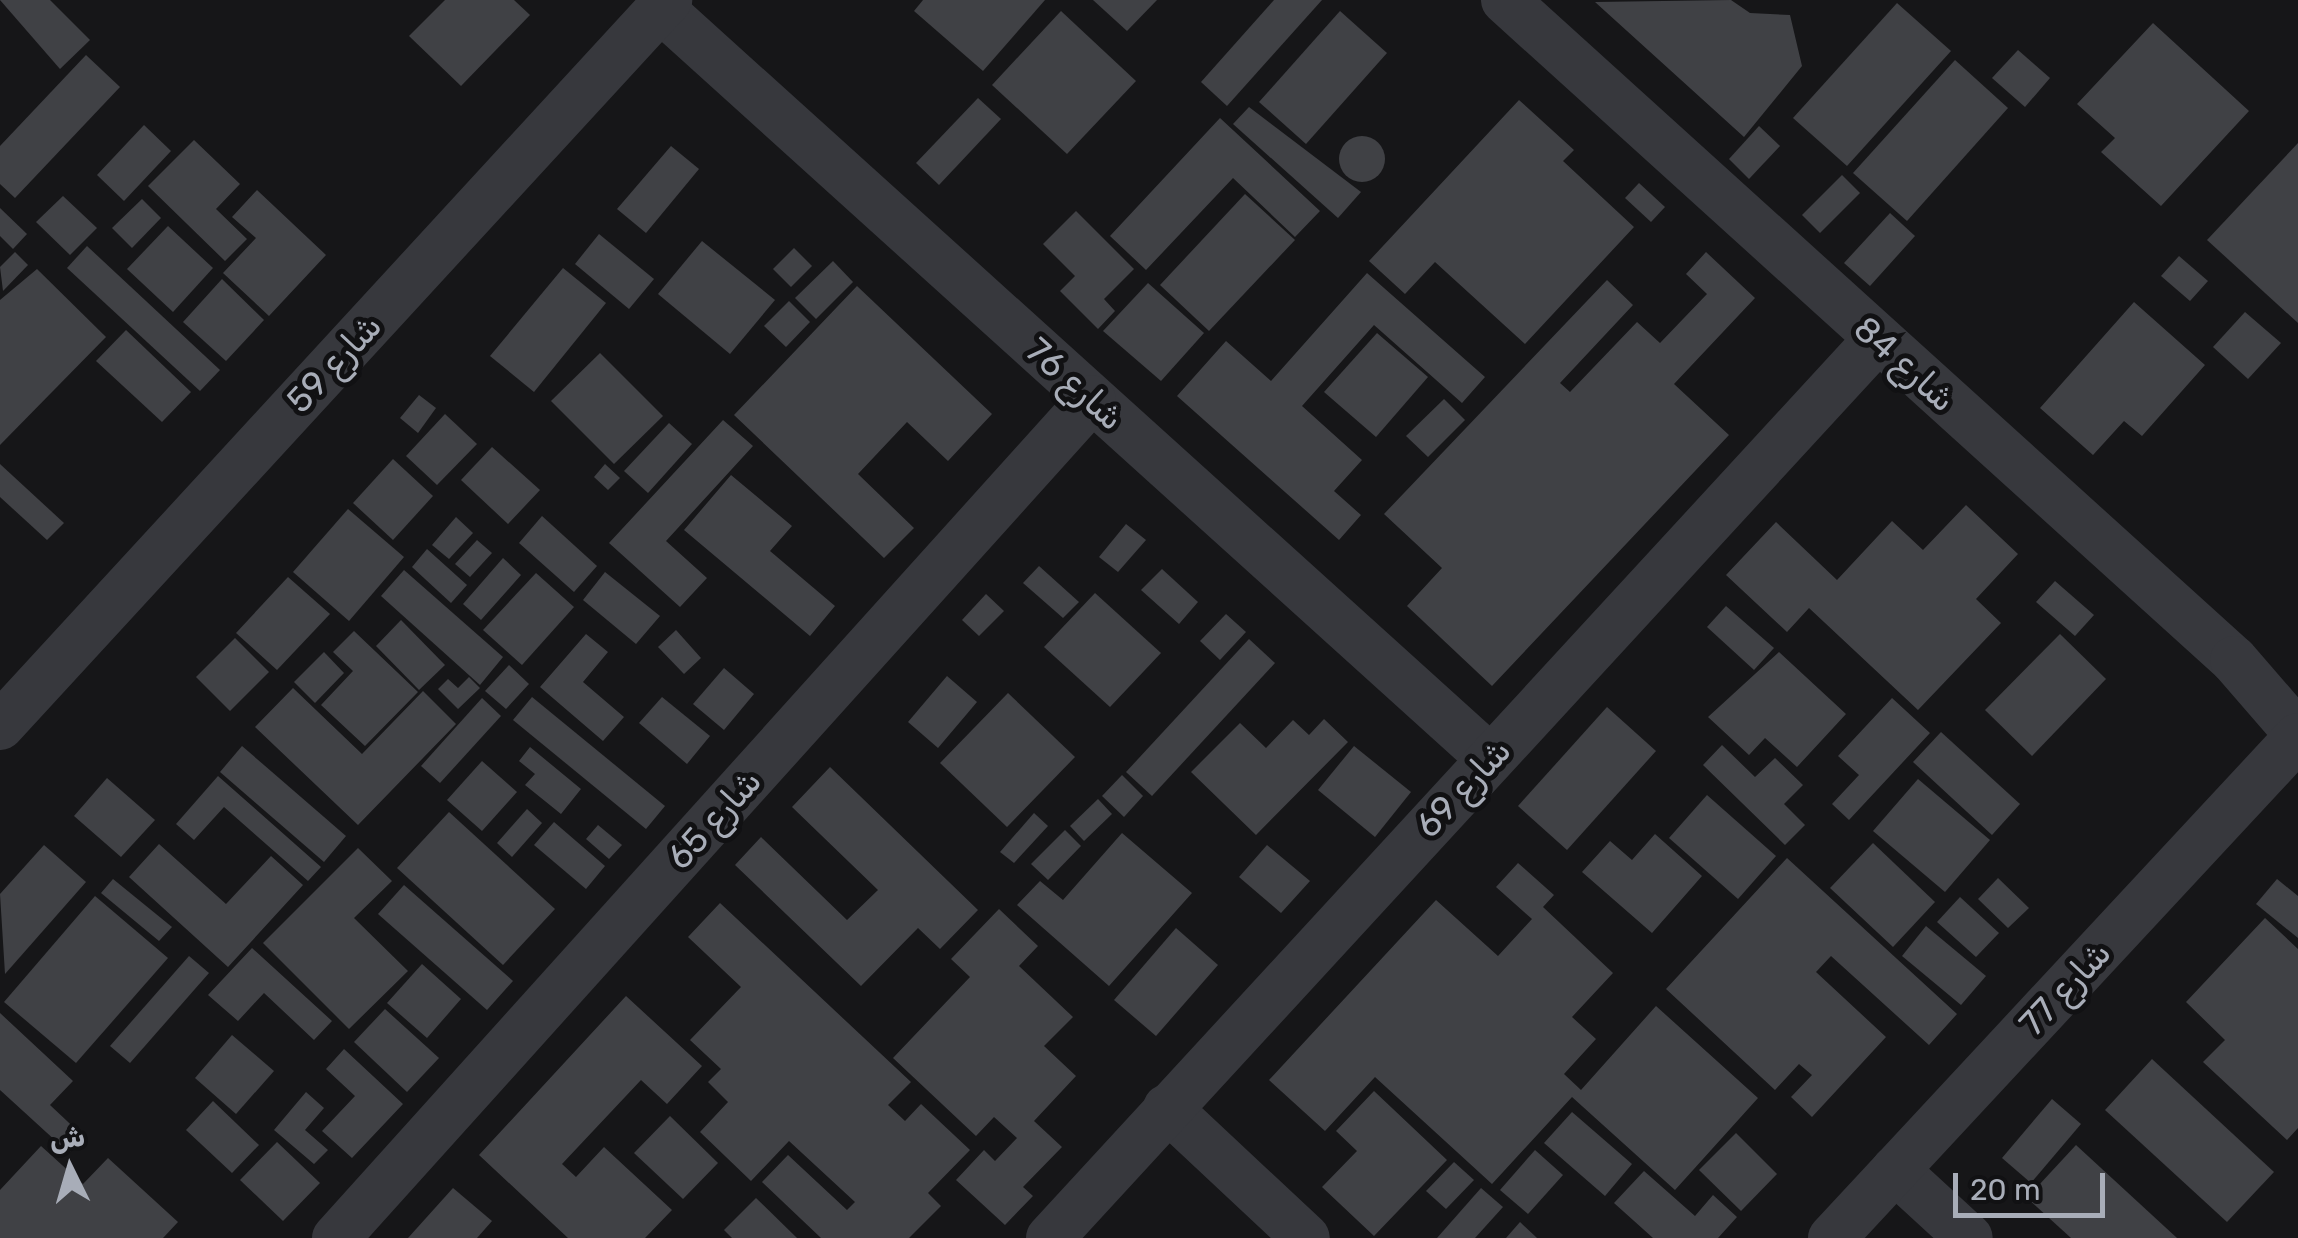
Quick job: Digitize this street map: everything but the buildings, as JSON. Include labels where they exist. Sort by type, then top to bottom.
[{"type":"street","name":"شارع 84","points":[[1505,0],[2234,660],[2298,736]]},
{"type":"street","name":"شارع 76","points":[[664,4],[1092,399],[1490,758]]},
{"type":"street","name":"شارع 59","points":[[0,726],[664,4]]},
{"type":"street","name":"شارع 69","points":[[1050,1238],[1877,340]]},
{"type":"street","name":"شارع 65","points":[[336,1238],[1092,399]]},
{"type":"street","name":"شارع 77","points":[[1832,1238],[2298,736]]},
{"type":"street","points":[[1167,1108],[1306,1238]]},
{"type":"street","points":[[1895,1170],[1969,1238]]}]
